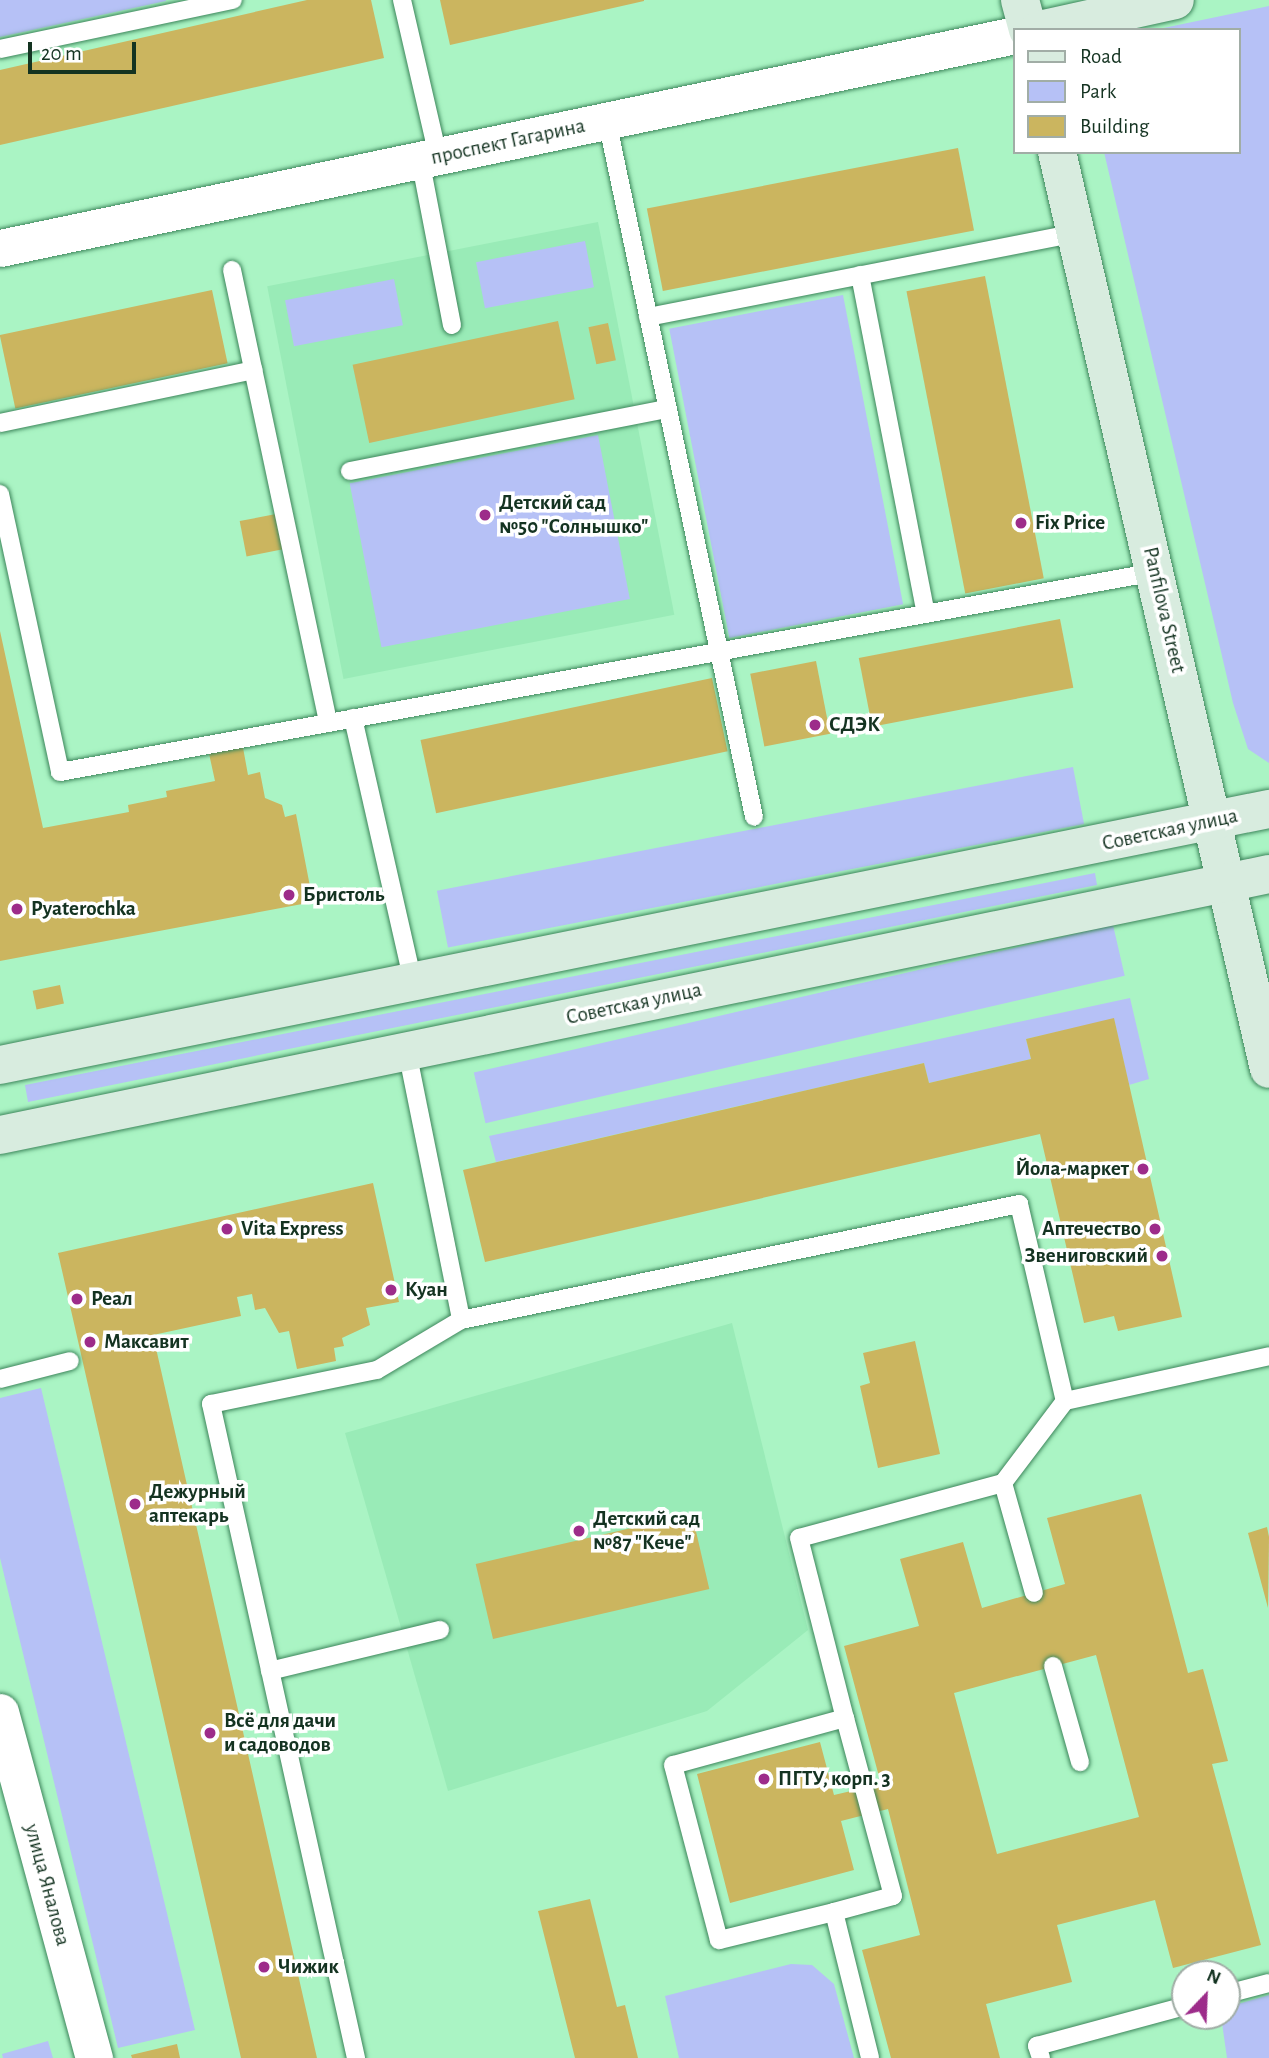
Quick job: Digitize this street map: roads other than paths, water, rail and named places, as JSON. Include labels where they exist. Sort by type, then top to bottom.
[{"type":"main road","points":[[1020,0],[1027,28]]},
{"type":"main road","points":[[1048,28],[1175,0]]},
{"type":"main road","name":"Panfilova Street","points":[[1057,154],[1214,820],[1269,1069]]},
{"type":"main road","name":"Советская улица","points":[[0,1065],[1269,809]]},
{"type":"main road","name":"Советская улица","points":[[0,1135],[1269,874]]},
{"type":"street","name":"проспект Гагарина","points":[[0,248],[1014,35]]},
{"type":"street","name":"улица Яналова","points":[[0,1712],[12,1801],[94,2058]]},
{"type":"lane","points":[[0,49],[233,0]]},
{"type":"lane","points":[[402,0],[429,158],[452,325]]},
{"type":"lane","points":[[607,121],[754,817]]},
{"type":"lane","points":[[649,317],[1076,233]]},
{"type":"lane","points":[[232,270],[328,723]]},
{"type":"lane","points":[[860,275],[926,614]]},
{"type":"lane","points":[[0,423],[254,370]]},
{"type":"lane","points":[[350,471],[667,409]]},
{"type":"lane","points":[[0,494],[60,772],[1156,572]]},
{"type":"lane","points":[[353,718],[413,982]]},
{"type":"lane","points":[[407,1051],[461,1320]]},
{"type":"lane","points":[[356,2058],[211,1404],[377,1370],[461,1320],[1019,1204],[1065,1401]]},
{"type":"lane","points":[[845,1718],[673,1765],[719,1940],[893,1896],[799,1538],[1003,1483],[1065,1401],[1269,1356]]},
{"type":"lane","points":[[0,1379],[70,1361]]},
{"type":"lane","points":[[1003,1483],[1034,1593]]},
{"type":"lane","points":[[270,1671],[440,1630]]},
{"type":"lane","points":[[1053,1666],[1080,1762]]},
{"type":"lane","points":[[834,1912],[870,2058]]},
{"type":"lane","points":[[1241,1990],[1269,1983]]},
{"type":"lane","points":[[1041,2058],[1037,2046],[1171,2010]]},
{"type":"place","name":"Детский сад №50 \"Солнышко\"","points":[[485,515]]},
{"type":"place","name":"Fix Price","points":[[1021,523]]},
{"type":"place","name":"СДЭК","points":[[815,725]]},
{"type":"place","name":"Бристоль","points":[[289,895]]},
{"type":"place","name":"Pyaterochka","points":[[17,909]]},
{"type":"place","name":"Йола-маркет","points":[[1143,1169]]},
{"type":"place","name":"Vita Express","points":[[227,1229]]},
{"type":"place","name":"Аптечество","points":[[1155,1229]]},
{"type":"place","name":"Звениговский","points":[[1162,1256]]},
{"type":"place","name":"Куан","points":[[391,1290]]},
{"type":"place","name":"Реал","points":[[77,1299]]},
{"type":"place","name":"Максавит","points":[[90,1342]]},
{"type":"place","name":"Дежурный аптекарь","points":[[135,1504]]},
{"type":"place","name":"Детский сад №87 \"Кече\"","points":[[579,1531]]},
{"type":"place","name":"Всё для дачи и садоводов","points":[[210,1733]]},
{"type":"place","name":"ПГТУ, корп. 3","points":[[764,1779]]},
{"type":"place","name":"Чижик","points":[[264,1967]]}]
